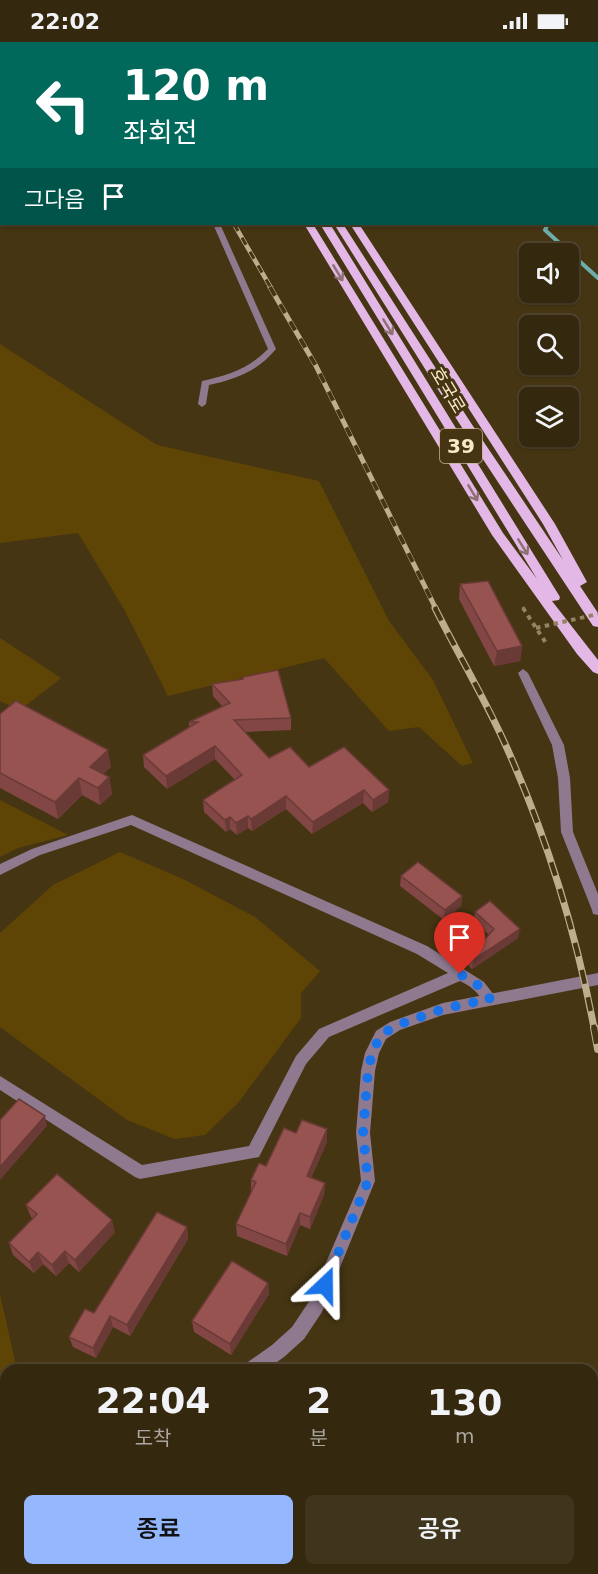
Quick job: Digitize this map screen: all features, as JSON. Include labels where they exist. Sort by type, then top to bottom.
[{"type":"main road","points":[[309,225],[498,535],[582,651],[598,668]]},
{"type":"main road","name":"호국로","points":[[326,225],[598,668]]},
{"type":"main road","name":"호국로","points":[[339,225],[465,423],[598,623]]},
{"type":"main road","points":[[355,225],[549,524],[598,614]]},
{"type":"street","points":[[202,404],[205,383],[231,378],[256,367],[272,349],[216,225]]},
{"type":"street","points":[[523,673],[558,745],[564,777],[567,832],[598,910]]},
{"type":"street","points":[[0,870],[36,852],[132,820],[422,950],[479,986],[490,999]]},
{"type":"street","points":[[0,1082],[140,1172],[254,1152],[301,1060],[324,1033],[460,974]]},
{"type":"street","points":[[260,1364],[298,1333],[316,1306],[368,1181],[363,1133],[368,1071],[372,1053],[381,1035],[395,1026],[443,1009],[598,979]]},
{"type":"path","points":[[524,608],[546,644]]},
{"type":"path","points":[[536,628],[598,614]]},
{"type":"shaded area","points":[[0,344],[157,445],[319,481],[389,621],[433,680],[473,763],[462,766],[419,727],[389,731],[324,658],[168,696],[124,609],[78,533],[0,543]]},
{"type":"shaded area","points":[[0,638],[61,678],[20,710],[0,701]]},
{"type":"shaded area","points":[[0,800],[68,835],[18,848],[0,857]]},
{"type":"shaded area","points":[[120,852],[183,879],[255,917],[320,971],[301,993],[301,1018],[238,1103],[205,1135],[175,1139],[127,1120],[0,1027],[0,933],[53,885]]},
{"type":"shaded area","points":[[0,1294],[16,1364],[0,1364]]},
{"type":"building","points":[[488,581],[522,646],[497,651],[460,584]]},
{"type":"building","points":[[278,670],[291,718],[234,720],[269,758],[290,747],[309,767],[344,747],[389,790],[373,800],[364,790],[313,822],[286,796],[251,819],[248,816],[236,823],[230,817],[225,820],[203,800],[242,775],[215,746],[166,776],[143,755],[198,722],[189,722],[230,703],[212,684]]},
{"type":"building","points":[[16,701],[108,750],[90,767],[109,777],[98,788],[79,778],[55,802],[0,773],[0,714]]},
{"type":"building","points":[[418,862],[462,896],[445,910],[401,876]]},
{"type":"building","points":[[490,901],[520,929],[473,960],[469,956],[494,929],[475,912]]},
{"type":"building","points":[[19,1099],[45,1116],[0,1167],[0,1120]]},
{"type":"building","points":[[302,1120],[327,1129],[307,1176],[325,1183],[310,1217],[300,1213],[286,1244],[236,1224],[256,1182],[251,1180],[259,1163],[266,1166],[284,1128],[296,1133]]},
{"type":"building","points":[[57,1174],[112,1220],[75,1260],[65,1251],[52,1265],[38,1252],[29,1262],[9,1243],[37,1214],[26,1205]]},
{"type":"building","points":[[157,1212],[187,1227],[127,1325],[110,1316],[93,1348],[69,1337],[85,1309],[94,1313]]},
{"type":"building","points":[[232,1261],[268,1283],[230,1344],[192,1321]]},
{"type":"waterway","points":[[548,225],[545,230],[598,278]]},
{"type":"railway","points":[[235,225],[271,288]]},
{"type":"railway","points":[[270,287],[316,366],[436,609]]},
{"type":"railway","points":[[435,608],[498,728],[534,814],[569,920],[594,1028]]},
{"type":"railway","points":[[594,1027],[598,1049]]},
{"type":"route","points":[[325,1285],[368,1181],[363,1133],[368,1071],[372,1053],[381,1035],[395,1026],[443,1009],[490,999],[479,986],[460,974]]}]
